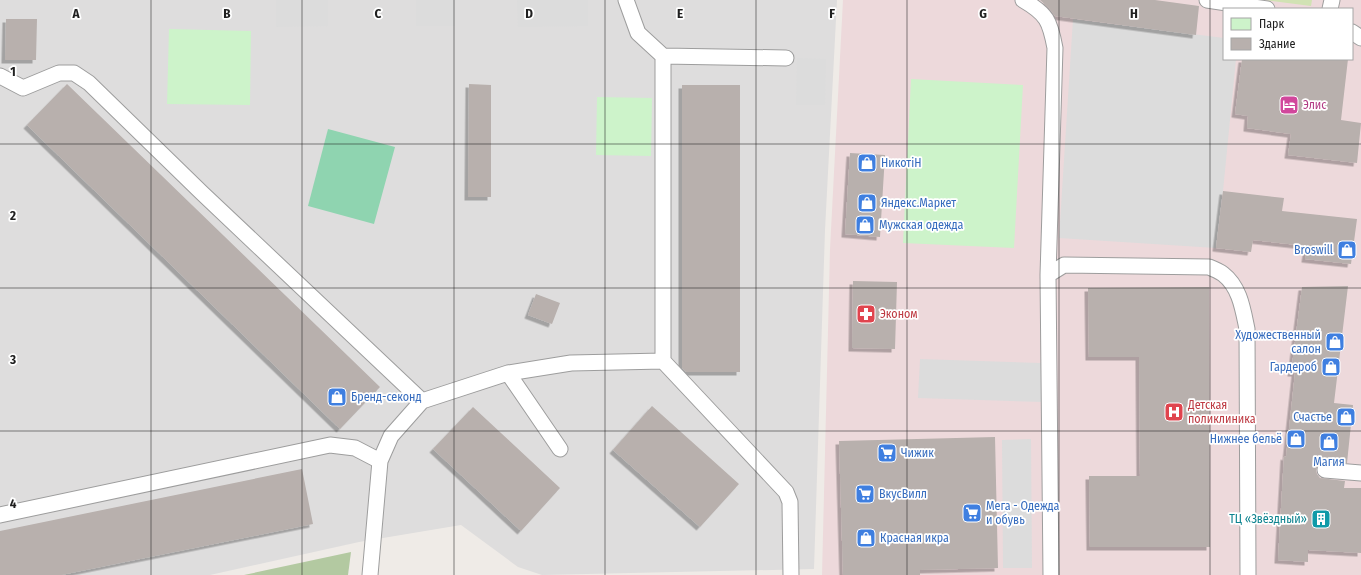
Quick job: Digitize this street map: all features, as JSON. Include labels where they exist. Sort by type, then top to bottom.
[{"type":"lane","points":[[626,0],[638,33],[663,56],[786,58]]},
{"type":"lane","points":[[1023,0],[1039,9],[1051,26],[1055,48],[1048,275],[1051,575]]},
{"type":"lane","points":[[1208,0],[1260,8]]},
{"type":"lane","points":[[663,56],[663,361],[786,492],[790,502],[791,575]]},
{"type":"lane","points":[[0,76],[23,88],[59,73],[74,72],[89,83],[422,401]]},
{"type":"lane","points":[[1048,275],[1064,265],[1209,267],[1224,274],[1237,290],[1242,304],[1247,329],[1248,575]]},
{"type":"lane","points":[[370,575],[380,461],[391,436],[422,401],[508,373],[571,363],[663,361]]},
{"type":"lane","points":[[508,373],[560,449]]},
{"type":"lane","points":[[0,515],[330,445],[355,448],[380,461]]},
{"type":"lane","points":[[1325,470],[1361,473]]},
{"type":"shaded area","points":[[0,0],[837,0],[825,230],[814,569],[542,575],[518,567],[461,525],[359,542],[210,575],[0,575]]},
{"type":"shaded area","points":[[276,0],[328,0],[328,26],[276,27]]},
{"type":"shaded area","points":[[416,0],[455,0],[455,26],[416,26]]},
{"type":"shaded area","points":[[517,0],[588,0],[588,26],[518,27]]},
{"type":"shaded area","points":[[843,0],[1361,0],[1361,575],[822,575],[830,249]]},
{"type":"shaded area","points":[[1073,19],[1223,38],[1223,60],[1236,60],[1216,248],[1059,238]]},
{"type":"shaded area","points":[[797,58],[826,59],[825,105],[796,105]]},
{"type":"shaded area","points":[[920,359],[1041,363],[1043,402],[918,398]]},
{"type":"shaded area","points":[[1031,439],[1032,568],[1003,568],[1002,440]]},
{"type":"green space","points":[[1264,0],[1312,0],[1311,6]]},
{"type":"green space","points":[[169,29],[251,31],[250,105],[167,104]]},
{"type":"green space","points":[[911,79],[1023,85],[1014,248],[903,243]]},
{"type":"green space","points":[[597,97],[652,98],[651,156],[596,155]]},
{"type":"green space","points":[[328,129],[395,147],[374,224],[308,206]]},
{"type":"green space","points":[[351,552],[348,575],[244,575]]},
{"type":"building","points":[[1040,0],[1155,0],[1199,6],[1196,35],[1055,16]]},
{"type":"building","points":[[6,19],[37,19],[36,60],[5,60]]},
{"type":"building","name":"Элис","points":[[1242,60],[1348,60],[1341,120],[1361,123],[1357,163],[1288,155],[1291,134],[1247,128],[1248,116],[1235,114]]},
{"type":"building","points":[[67,84],[380,387],[340,429],[27,125]]},
{"type":"building","points":[[469,84],[491,85],[491,197],[468,197]]},
{"type":"building","points":[[682,85],[740,85],[740,372],[686,372],[682,368]]},
{"type":"building","points":[[850,153],[885,155],[880,237],[845,234]]},
{"type":"building","points":[[1223,191],[1284,198],[1282,211],[1357,219],[1351,264],[1305,259],[1307,246],[1253,240],[1251,252],[1216,248]]},
{"type":"building","points":[[853,281],[897,282],[895,349],[852,348]]},
{"type":"building","points":[[1348,286],[1334,403],[1353,405],[1347,463],[1322,462],[1318,465],[1316,470],[1320,478],[1345,481],[1344,488],[1361,488],[1361,553],[1308,550],[1308,562],[1278,560],[1284,456],[1286,457],[1295,373],[1291,373],[1302,287]]},
{"type":"building","name":"Детская поликлиника","points":[[1209,287],[1210,547],[1090,547],[1089,476],[1140,476],[1139,357],[1089,357],[1088,288]]},
{"type":"building","points":[[536,294],[560,303],[552,324],[528,315]]},
{"type":"building","points":[[652,406],[739,484],[700,527],[613,450]]},
{"type":"building","points":[[473,407],[560,488],[521,531],[433,449]]},
{"type":"building","points":[[995,437],[998,568],[920,570],[920,575],[843,575],[839,441]]},
{"type":"building","points":[[302,469],[313,524],[61,575],[0,575],[0,531]]},
{"type":"place","name":"Элис","points":[[1289,105]]},
{"type":"place","name":"НикотiН","points":[[867,163]]},
{"type":"place","name":"Яндекс.Маркет","points":[[867,203]]},
{"type":"place","name":"Мужская одежда","points":[[865,225]]},
{"type":"place","name":"Broswill","points":[[1347,250]]},
{"type":"place","name":"Эконом","points":[[866,314]]},
{"type":"place","name":"Художественный салон","points":[[1335,342]]},
{"type":"place","name":"Гардероб","points":[[1331,367]]},
{"type":"place","name":"Бренд-секонд","points":[[337,397]]},
{"type":"place","name":"Детская поликлиника","points":[[1174,412]]},
{"type":"place","name":"Счастье","points":[[1346,417]]},
{"type":"place","name":"Нижнее бельё","points":[[1296,439]]},
{"type":"place","name":"Магия","points":[[1329,442]]},
{"type":"place","name":"Чижик","points":[[887,453]]},
{"type":"place","name":"ВкусВилл","points":[[865,494]]},
{"type":"place","name":"Мега - Одежда и обувь","points":[[972,513]]},
{"type":"place","name":"ТЦ «Звёздный»","points":[[1321,519]]},
{"type":"place","name":"Красная икра","points":[[866,538]]}]
